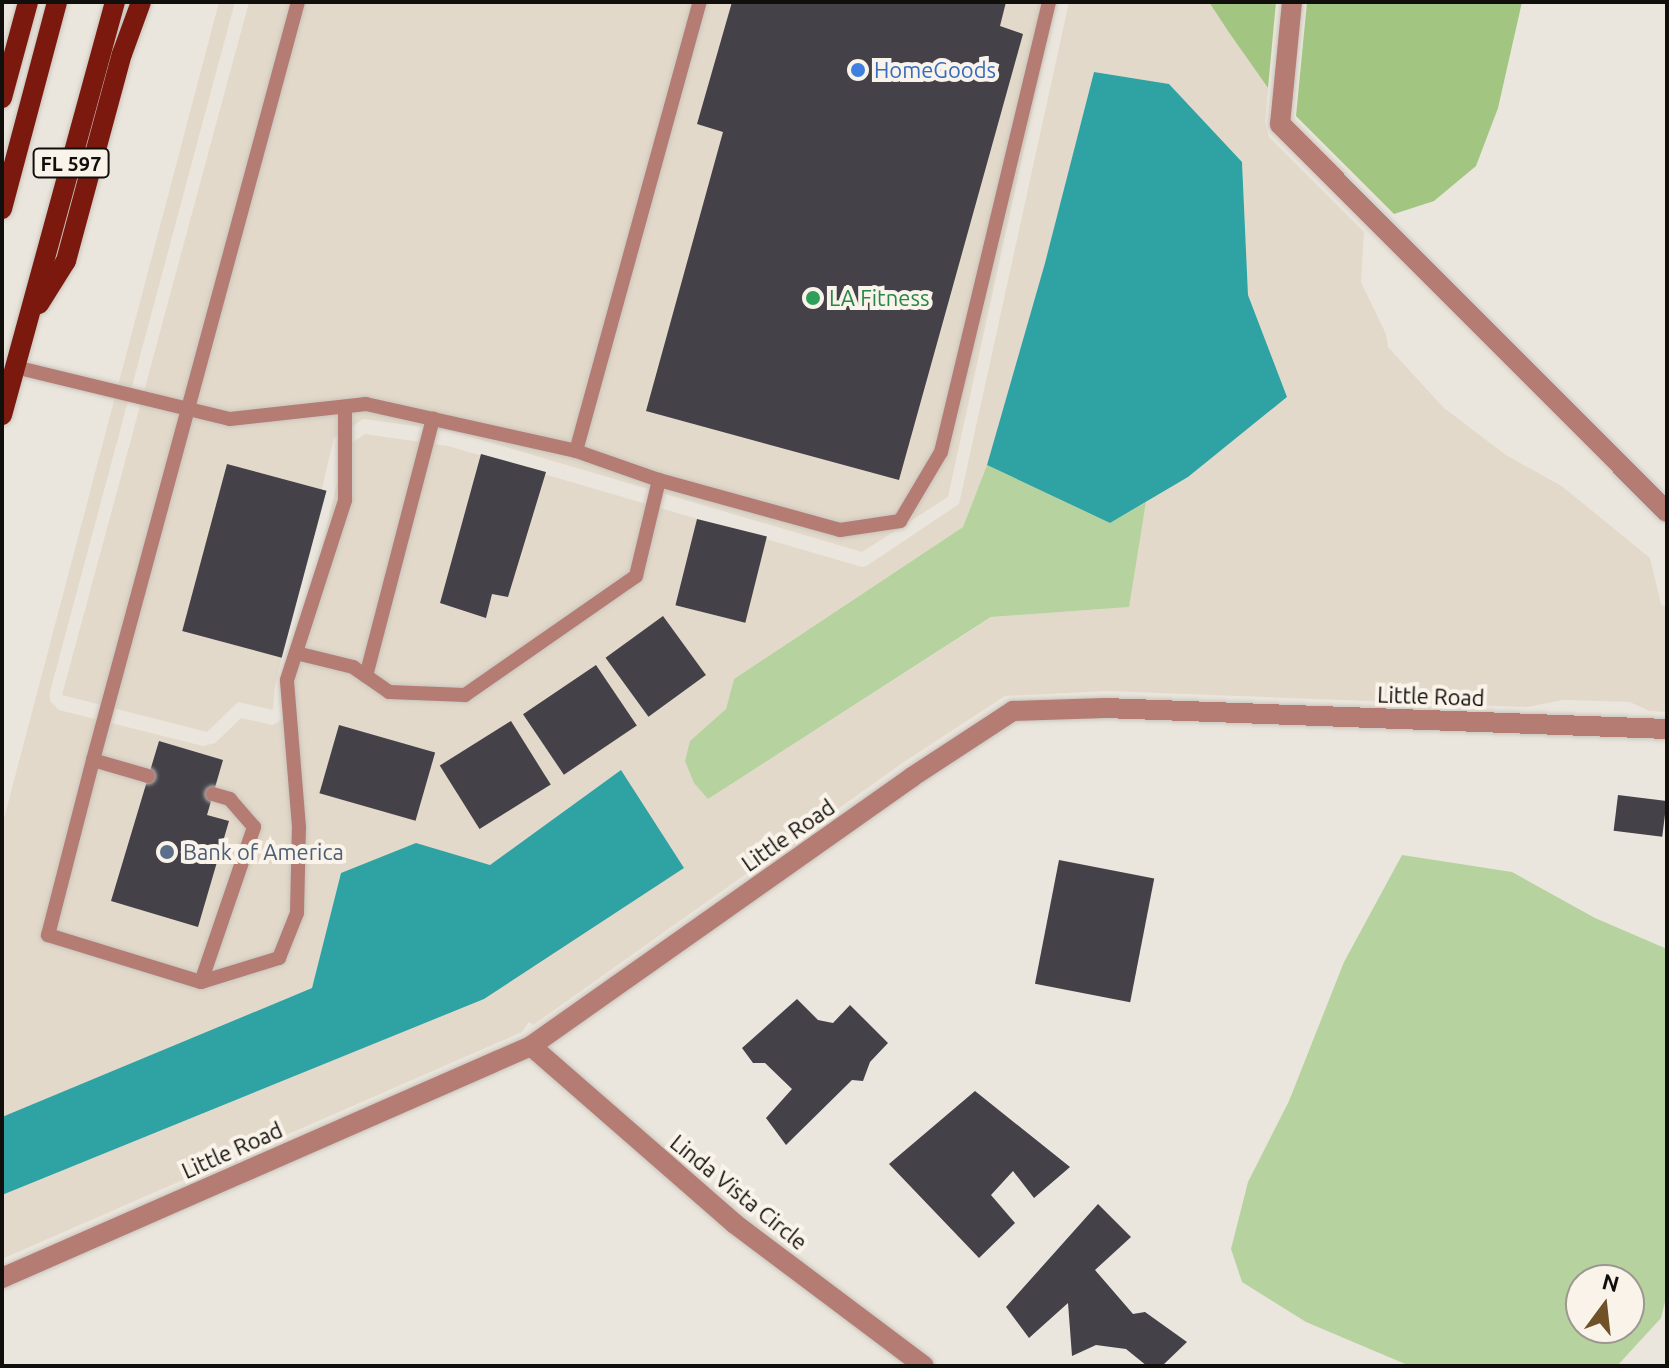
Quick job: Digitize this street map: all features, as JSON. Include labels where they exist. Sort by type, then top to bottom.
[{"type":"main road","points":[[2,98],[28,2]]},
{"type":"main road","points":[[2,209],[57,2]]},
{"type":"main road","name":"FL 597","points":[[2,415],[6,365],[26,324],[115,2]]},
{"type":"main road","points":[[26,324],[66,261],[122,54],[141,2]]},
{"type":"street","points":[[1292,2],[1280,124],[1667,512]]},
{"type":"street","name":"Little Road","points":[[2,1278],[531,1046],[912,777],[1013,711],[1105,708],[1667,729]]},
{"type":"street","name":"Linda Vista Circle","points":[[531,1046],[735,1224],[924,1366]]},
{"type":"lane","points":[[298,2],[186,408],[48,935],[201,982],[279,958],[297,913],[299,827],[287,680],[345,500],[345,407]]},
{"type":"lane","points":[[576,451],[700,2]]},
{"type":"lane","points":[[6,365],[230,419],[366,404],[576,451],[659,480],[840,530],[900,521],[941,452],[1049,2]]},
{"type":"lane","points":[[366,676],[433,419]]},
{"type":"lane","points":[[296,653],[353,667],[389,692],[465,695],[636,576],[659,480]]},
{"type":"lane","points":[[93,760],[148,776]]},
{"type":"lane","points":[[201,982],[254,827],[230,799],[213,794]]},
{"type":"shaded area","points":[[219,2],[235,2],[50,692],[50,701],[59,710],[203,746],[215,743],[241,718],[273,725],[283,719],[345,447],[365,434],[448,446],[862,567],[959,504],[1069,2],[1209,2],[1268,88],[1265,122],[1269,137],[1364,232],[1361,282],[1386,334],[1388,347],[1444,408],[1506,455],[1563,487],[1650,558],[1661,604],[1667,608],[1667,712],[1649,711],[1630,702],[1563,700],[1528,707],[1107,691],[1005,696],[904,762],[533,1025],[529,1022],[522,1032],[2,1259],[2,1195],[484,999],[621,770],[490,865],[416,844],[341,873],[312,988],[2,1117],[2,826]],"holes":[[[1094,72],[1169,84],[1242,162],[1248,295],[1287,397],[1188,477],[1146,502],[1128,607],[992,617],[708,799],[690,741],[726,709],[734,679],[963,527],[987,465],[1045,263]]]},
{"type":"shaded area","points":[[249,2],[1056,2],[948,497],[862,552],[451,431],[363,419],[334,438],[275,686],[273,710],[238,702],[207,732],[62,695]]},
{"type":"green space","points":[[1209,2],[1276,2],[1268,88],[1228,31]]},
{"type":"green space","points":[[1307,2],[1522,2],[1498,108],[1476,166],[1434,201],[1394,214],[1296,116]]},
{"type":"green space","points":[[987,465],[1110,523],[1146,502],[1129,607],[991,617],[708,799],[694,783],[685,761],[690,741],[726,709],[734,679],[963,527]]},
{"type":"green space","points":[[1402,855],[1512,872],[1595,918],[1667,949],[1667,1294],[1661,1318],[1645,1335],[1645,1264],[1565,1264],[1565,1344],[1637,1344],[1617,1366],[1410,1366],[1306,1322],[1242,1282],[1231,1249],[1248,1182],[1289,1101],[1344,962]]},
{"type":"water","points":[[1094,72],[1169,84],[1242,162],[1248,295],[1287,397],[1188,477],[1110,523],[987,465],[1045,263]]},
{"type":"water","points":[[621,770],[684,868],[484,999],[2,1195],[2,1117],[312,988],[341,873],[416,843],[490,865]]},
{"type":"building","points":[[732,2],[1006,2],[1000,26],[1023,34],[899,480],[646,411],[723,132],[697,124]]},
{"type":"building","points":[[481,454],[546,472],[508,597],[492,594],[486,618],[440,603]]},
{"type":"building","points":[[227,464],[326,491],[282,658],[182,631]]},
{"type":"building","points":[[697,519],[767,536],[745,623],[675,605]]},
{"type":"building","points":[[663,616],[706,675],[648,717],[606,658]]},
{"type":"building","points":[[596,665],[637,726],[564,775],[523,714]]},
{"type":"building","points":[[511,721],[551,785],[480,829],[440,766]]},
{"type":"building","points":[[339,725],[435,753],[416,821],[319,793]]},
{"type":"building","points":[[159,741],[223,760],[207,815],[229,821],[198,927],[111,901]]},
{"type":"building","points":[[1618,795],[1667,801],[1662,837],[1614,831]]},
{"type":"building","points":[[1059,860],[1154,879],[1130,1002],[1035,984]]},
{"type":"building","points":[[797,999],[818,1020],[833,1023],[850,1005],[888,1043],[870,1062],[863,1081],[852,1080],[786,1145],[766,1118],[792,1089],[765,1063],[753,1063],[742,1048]]},
{"type":"building","points":[[975,1091],[1070,1167],[1034,1198],[1013,1171],[991,1195],[1015,1223],[979,1258],[889,1164]]},
{"type":"building","points":[[1098,1204],[1131,1237],[1095,1270],[1133,1314],[1145,1312],[1187,1342],[1162,1366],[1147,1366],[1126,1349],[1096,1345],[1072,1356],[1068,1303],[1029,1338],[1006,1307]]},
{"type":"place","name":"HomeGoods","points":[[858,70]]},
{"type":"place","name":"LA Fitness","points":[[813,298]]},
{"type":"place","name":"Bank of America","points":[[167,852]]}]
